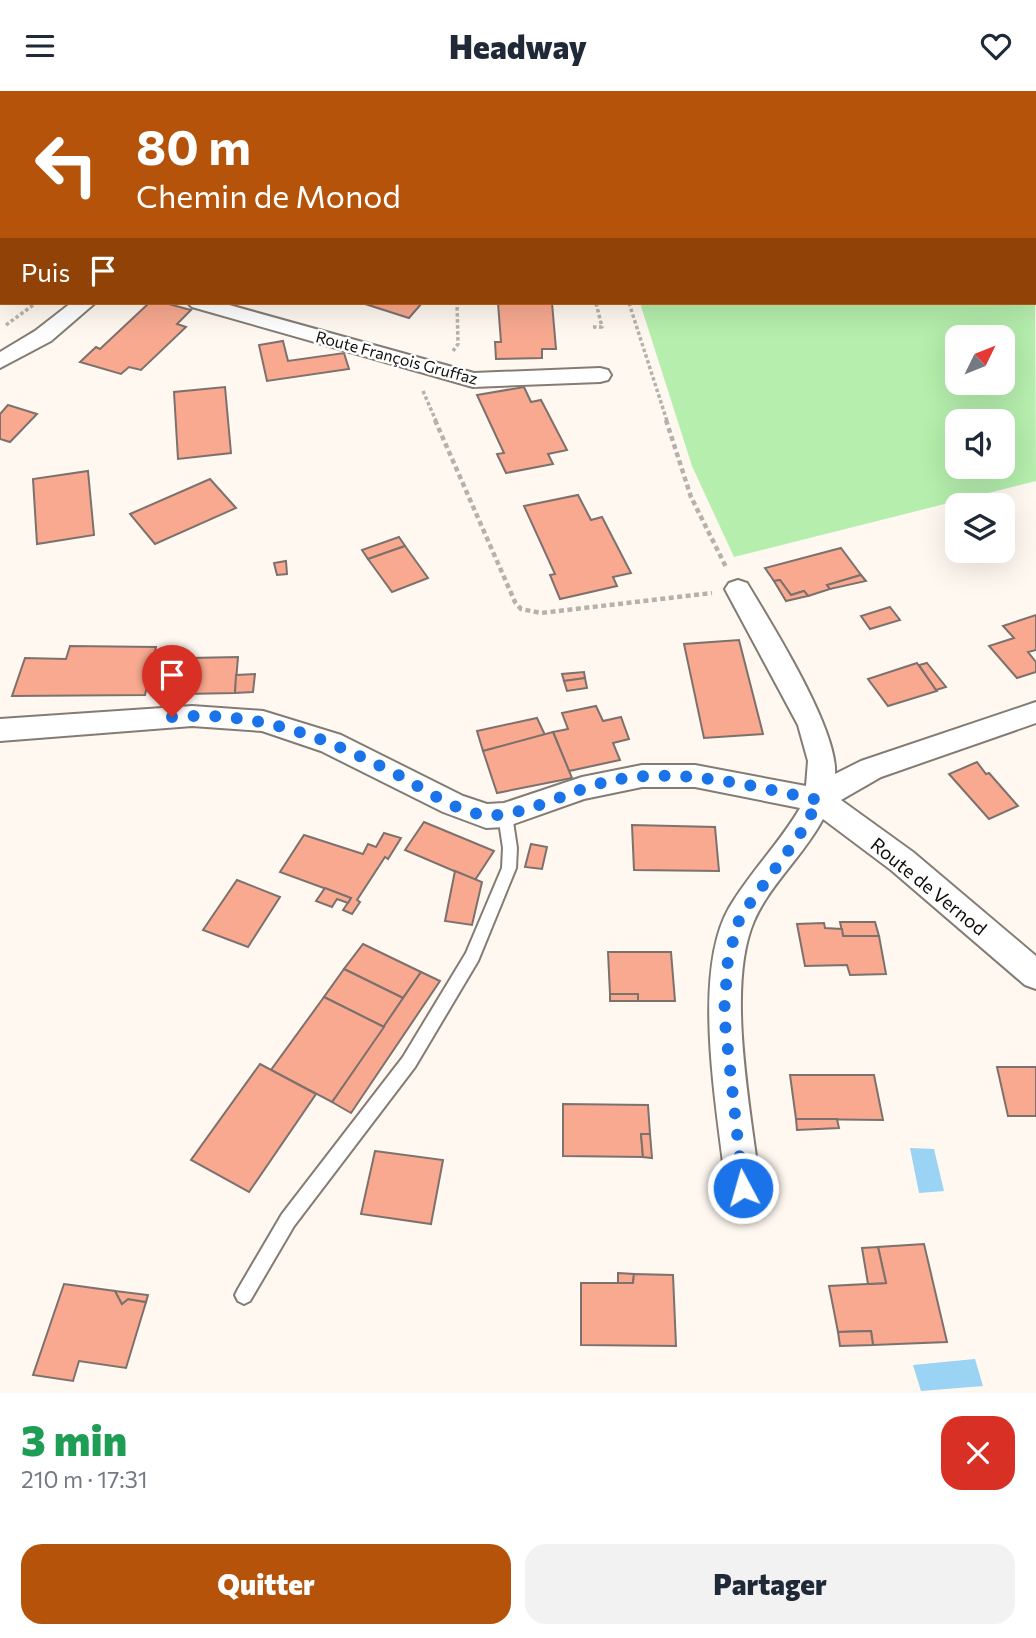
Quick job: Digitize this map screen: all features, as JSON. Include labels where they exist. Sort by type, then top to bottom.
[{"type":"street","points":[[0,361],[43,336],[82,305]]},
{"type":"street","name":"Route François Gruffaz","points":[[206,305],[480,381],[600,375]]},
{"type":"street","points":[[737,589],[812,725],[822,761],[819,800],[799,836],[740,917],[728,958],[724,1014],[743,1188]]},
{"type":"street","points":[[0,730],[192,716],[263,721],[331,743],[471,811],[486,815],[505,815],[611,780],[653,776],[695,776],[819,800],[871,769],[1036,712]]},
{"type":"street","name":"Route de Vernod","points":[[819,800],[902,861],[1036,975]]},
{"type":"lane","points":[[244,1295],[296,1209],[409,1062],[472,957],[509,868],[510,848],[505,815]]},
{"type":"path","points":[[0,329],[33,305]]},
{"type":"path","points":[[457,305],[458,344],[424,388],[423,394],[515,602],[521,609],[541,613],[737,589],[691,496],[630,305]]},
{"type":"path","points":[[593,327],[601,327],[596,305]]},
{"type":"green space","points":[[641,305],[1035,305],[1036,481],[988,493],[945,493],[945,504],[734,557],[692,466]]},
{"type":"water","points":[[910,1148],[934,1149],[944,1191],[919,1193]]},
{"type":"water","points":[[975,1359],[983,1386],[921,1391],[913,1365]]},
{"type":"building","points":[[147,305],[172,305],[191,310],[177,324],[186,327],[141,370],[129,367],[121,374],[80,362],[96,347],[100,349]]},
{"type":"building","points":[[368,305],[420,305],[409,318]]},
{"type":"building","points":[[498,305],[552,305],[556,349],[542,349],[542,358],[496,359],[495,342],[501,342]]},
{"type":"building","points":[[283,341],[288,361],[344,353],[349,369],[267,381],[259,345]]},
{"type":"building","points":[[225,387],[231,453],[178,459],[174,392]]},
{"type":"building","points":[[524,387],[531,402],[541,400],[567,450],[548,454],[553,464],[506,473],[497,454],[504,453],[477,395]]},
{"type":"building","points":[[8,405],[37,414],[10,442],[0,439],[0,414]]},
{"type":"building","points":[[88,471],[94,535],[37,544],[33,479]]},
{"type":"building","points":[[210,479],[236,508],[155,544],[130,514]]},
{"type":"building","points":[[578,495],[591,520],[602,517],[631,573],[613,577],[617,586],[560,599],[550,575],[555,574],[524,506]]},
{"type":"building","points":[[399,537],[405,546],[368,559],[362,550]]},
{"type":"building","points":[[405,546],[428,578],[392,592],[368,559]]},
{"type":"building","points":[[841,548],[861,575],[827,585],[830,589],[808,596],[804,591],[791,595],[780,580],[774,581],[765,568]]},
{"type":"building","points":[[286,561],[287,574],[277,575],[274,563]]},
{"type":"building","points":[[861,575],[866,581],[830,589],[827,585]]},
{"type":"building","points":[[780,580],[791,595],[804,591],[808,596],[786,601],[774,581]]},
{"type":"building","points":[[890,607],[900,620],[870,629],[861,616]]},
{"type":"building","points":[[1036,615],[1036,650],[1028,652],[1036,662],[1036,672],[1017,678],[989,646],[1014,638],[1003,626]]},
{"type":"building","points":[[739,640],[763,734],[704,738],[684,644]]},
{"type":"building","points":[[70,646],[156,647],[145,695],[12,696],[25,658],[66,659]]},
{"type":"building","points":[[238,657],[235,693],[185,694],[189,658]]},
{"type":"building","points":[[917,663],[937,691],[888,706],[868,679]]},
{"type":"building","points":[[927,663],[946,687],[936,690],[919,665]]},
{"type":"building","points":[[584,672],[585,678],[564,681],[562,674]]},
{"type":"building","points":[[255,674],[253,692],[235,693],[236,675]]},
{"type":"building","points":[[585,678],[587,688],[567,691],[564,681]]},
{"type":"building","points":[[596,706],[603,721],[621,717],[629,739],[613,743],[620,760],[569,771],[553,732],[568,729],[562,713]]},
{"type":"building","points":[[537,718],[545,735],[483,751],[477,731]]},
{"type":"building","points":[[553,732],[572,778],[497,793],[483,751]]},
{"type":"building","points":[[977,762],[1018,806],[989,819],[949,774]]},
{"type":"building","points":[[424,822],[494,851],[475,880],[405,850]]},
{"type":"building","points":[[632,825],[715,827],[719,871],[634,870]]},
{"type":"building","points":[[384,833],[401,838],[357,900],[360,902],[352,914],[343,910],[351,898],[280,872],[304,835],[363,854],[368,844],[376,847]]},
{"type":"building","points":[[531,844],[547,847],[542,869],[525,867]]},
{"type":"building","points":[[455,871],[482,882],[472,925],[445,921]]},
{"type":"building","points":[[237,880],[280,897],[248,947],[203,930]]},
{"type":"building","points":[[325,888],[351,898],[348,903],[337,899],[332,907],[316,901]]},
{"type":"building","points":[[840,922],[875,922],[879,936],[843,936]]},
{"type":"building","points":[[824,923],[825,928],[842,929],[843,936],[879,936],[886,974],[850,975],[847,965],[805,966],[797,924]]},
{"type":"building","points":[[363,944],[421,972],[403,998],[344,969]]},
{"type":"building","points":[[608,952],[671,952],[675,1001],[638,1001],[638,994],[610,994]]},
{"type":"building","points":[[344,969],[403,998],[384,1027],[324,997]]},
{"type":"building","points":[[421,972],[440,981],[351,1113],[332,1102]]},
{"type":"building","points":[[610,994],[638,994],[638,1001],[610,1001]]},
{"type":"building","points":[[324,997],[384,1027],[332,1102],[271,1070]]},
{"type":"building","points":[[260,1064],[316,1094],[249,1192],[191,1160]]},
{"type":"building","points":[[997,1067],[1036,1067],[1036,1116],[1008,1116]]},
{"type":"building","points":[[790,1075],[874,1075],[883,1120],[796,1119]]},
{"type":"building","points":[[563,1104],[648,1105],[650,1134],[641,1134],[643,1157],[563,1156]]},
{"type":"building","points":[[796,1119],[837,1119],[839,1128],[797,1130]]},
{"type":"building","points":[[641,1134],[650,1134],[652,1158],[643,1157]]},
{"type":"building","points":[[375,1151],[443,1160],[431,1224],[361,1214]]},
{"type":"building","points":[[924,1244],[947,1342],[873,1345],[871,1331],[838,1332],[829,1286],[886,1283],[878,1247]]},
{"type":"building","points":[[878,1247],[886,1283],[868,1284],[862,1248]]},
{"type":"building","points":[[618,1273],[634,1274],[633,1283],[618,1284]]},
{"type":"building","points":[[634,1274],[673,1275],[676,1346],[581,1345],[581,1283],[633,1283]]},
{"type":"building","points":[[64,1284],[115,1291],[122,1304],[128,1299],[146,1302],[126,1368],[79,1361],[73,1381],[33,1375]]},
{"type":"building","points":[[115,1291],[148,1295],[146,1302],[128,1299],[122,1304]]},
{"type":"building","points":[[871,1331],[873,1345],[840,1346],[838,1332]]},
{"type":"route","points":[[172,717],[232,717],[292,728],[365,758],[453,804],[486,815],[505,815],[611,780],[664,775],[695,776],[819,800],[799,836],[767,876],[740,917],[728,958],[724,1014],[743,1188]]}]
